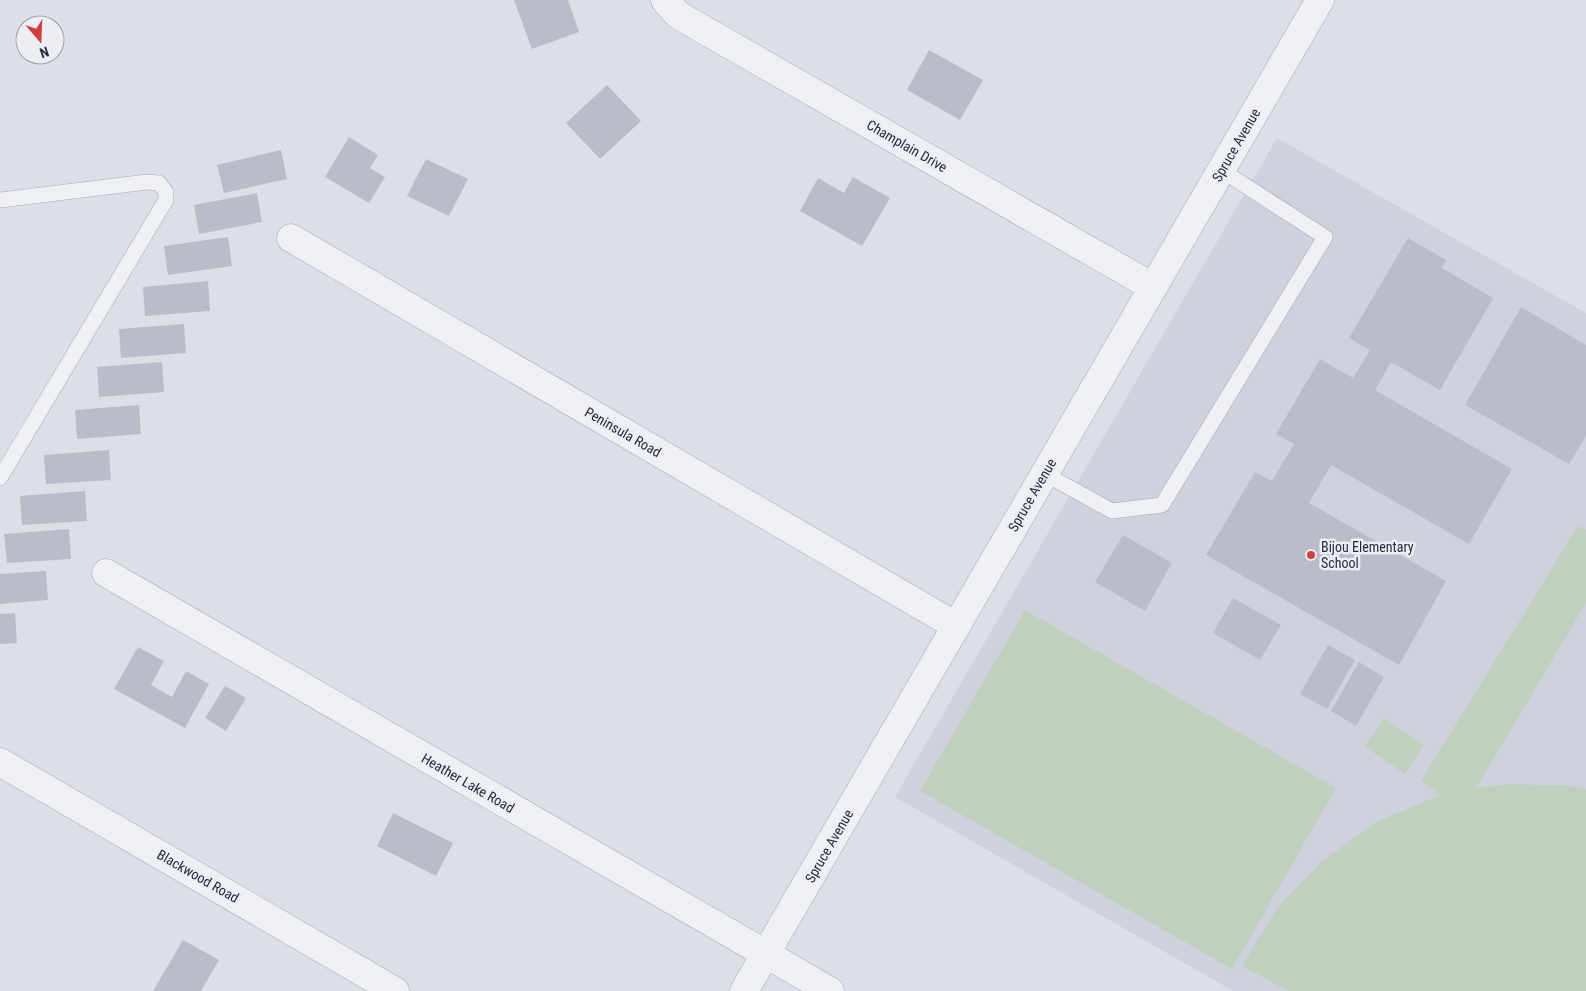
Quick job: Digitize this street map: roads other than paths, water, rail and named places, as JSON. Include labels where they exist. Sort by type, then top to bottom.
[{"type":"street","name":"Champlain Drive","points":[[665,0],[678,14],[1153,287]]},
{"type":"street","name":"Spruce Avenue","points":[[744,991],[1320,0]]},
{"type":"street","name":"Peninsula Road","points":[[290,238],[956,626]]},
{"type":"street","name":"Heather Lake Road","points":[[106,574],[830,991]]},
{"type":"street","name":"Blackwood Road","points":[[0,762],[395,991]]},
{"type":"lane","points":[[1045,474],[1112,511],[1162,505],[1325,237],[1221,170]]},
{"type":"lane","points":[[0,200],[148,182],[159,184],[166,192],[166,200],[0,478]]},
{"type":"place","name":"Bijou Elementary School","points":[[1311,555]]}]
